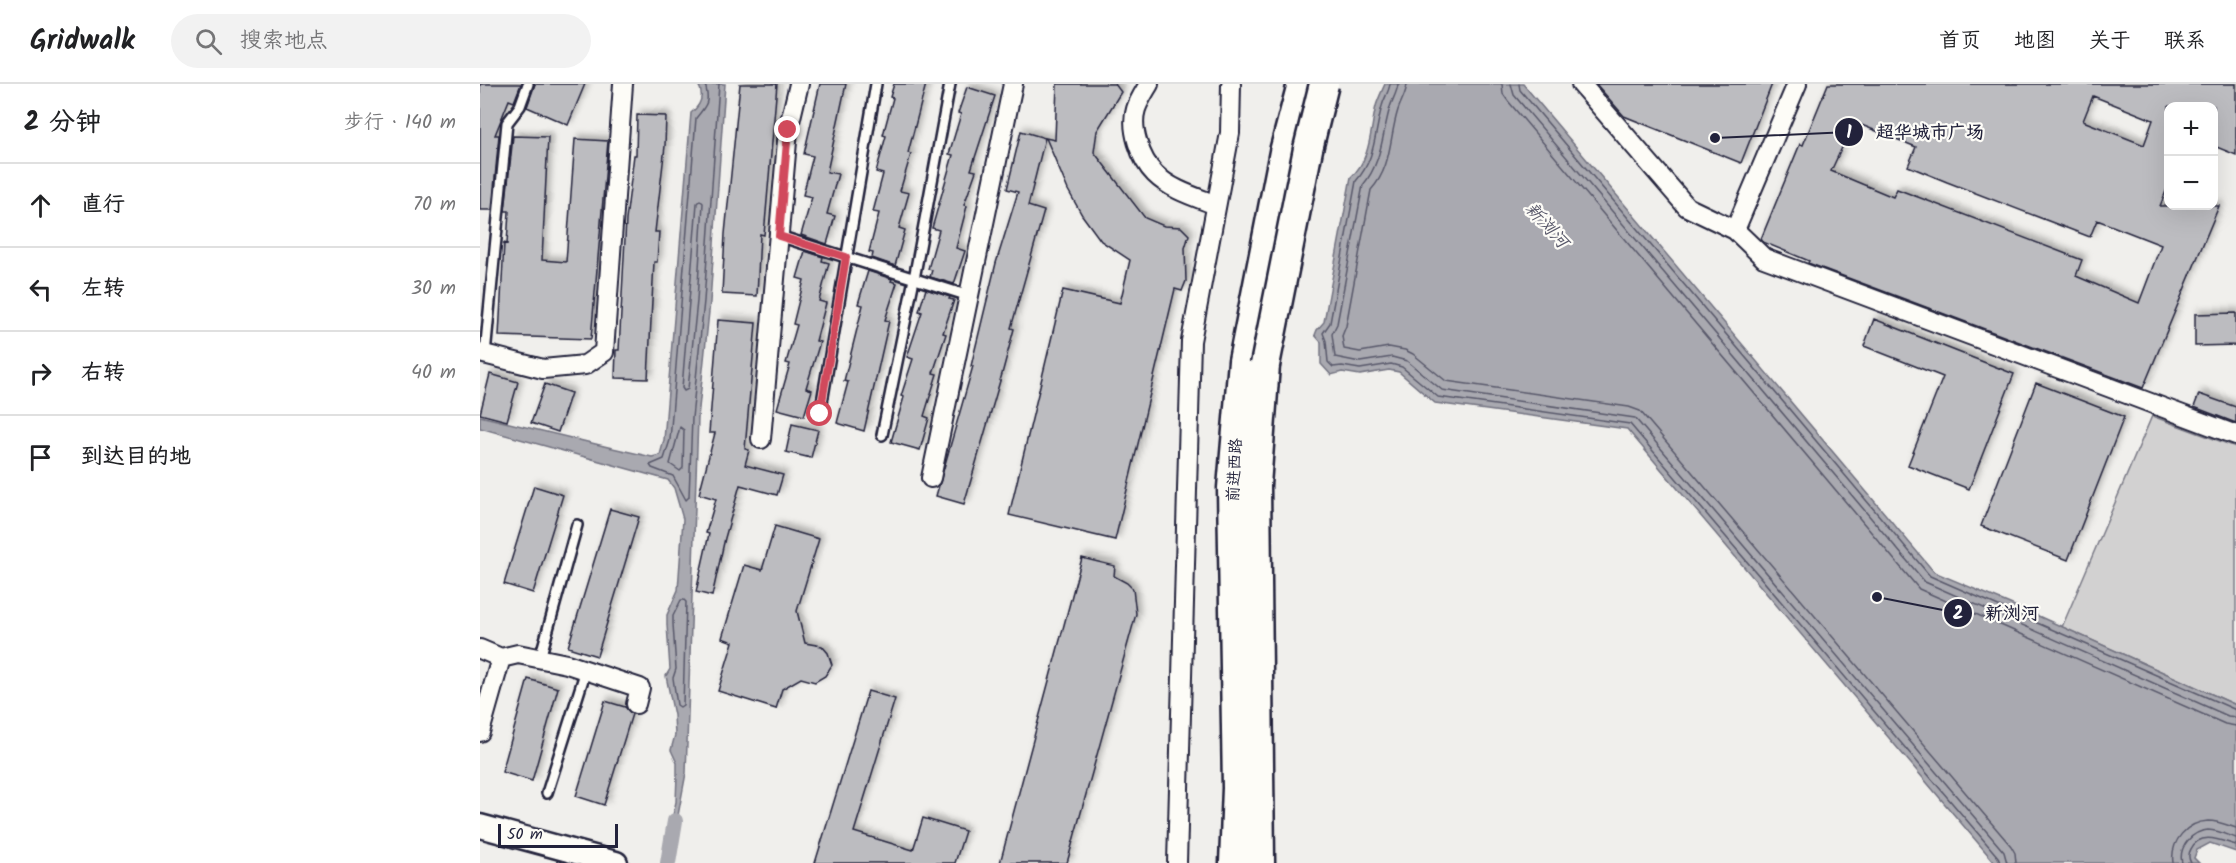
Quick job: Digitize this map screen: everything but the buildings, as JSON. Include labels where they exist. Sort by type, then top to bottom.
[{"type":"main road","name":"前进西路","points":[[1234,863],[1238,788],[1232,488],[1254,363],[1284,152],[1302,84]]},
{"type":"main road","name":"前进西路","points":[[1260,863],[1254,363],[1324,84]]},
{"type":"street","points":[[483,354],[543,369],[585,365],[604,352],[623,84]]},
{"type":"street","points":[[761,439],[788,130],[799,84]]},
{"type":"street","points":[[931,478],[1013,84]]},
{"type":"street","points":[[1149,84],[1136,110],[1136,133],[1141,152],[1154,173],[1178,190],[1216,205]]},
{"type":"street","points":[[1177,863],[1191,341],[1230,134],[1231,84]]},
{"type":"street","points":[[1581,84],[1687,207],[1736,230],[1764,258],[2236,435]]},
{"type":"street","points":[[1736,230],[1797,84]]},
{"type":"street","points":[[480,649],[501,658],[518,654],[540,658],[586,670],[639,688],[636,704]]},
{"type":"street","points":[[480,732],[501,658]]},
{"type":"street","points":[[480,826],[616,863]]},
{"type":"lane","points":[[483,354],[507,123],[520,106],[528,84]]},
{"type":"lane","points":[[820,414],[876,84]]},
{"type":"lane","points":[[882,435],[950,84]]},
{"type":"lane","points":[[779,236],[969,296]]},
{"type":"lane","points":[[540,658],[577,525]]},
{"type":"lane","points":[[547,793],[586,670]]},
{"type":"shaded area","points":[[2152,416],[2236,447],[2236,705],[2062,627]]},
{"type":"water","points":[[698,84],[725,84],[710,302],[698,418],[686,773],[673,842],[667,841],[676,802],[677,763],[671,750],[675,735],[674,715],[666,676],[670,669],[667,615],[678,590],[683,519],[674,488],[668,480],[480,428],[480,416],[652,457],[660,455],[664,440],[691,113],[697,107],[701,96]]},
{"type":"water","points":[[1385,84],[1523,84],[1934,572],[2236,705],[2236,852],[2210,843],[2197,850],[2194,858],[2199,863],[1995,863],[1627,429],[1435,403],[1399,372],[1389,370],[1360,375],[1342,372],[1331,375],[1321,364],[1321,342],[1315,335],[1324,322],[1351,177],[1358,170],[1366,153],[1376,106]]},
{"type":"waterway","points":[[668,863],[675,821]]},
{"type":"place","name":"超华城市广场","points":[[1715,138]]},
{"type":"place","name":"新浏河","points":[[1877,597]]},
{"type":"route","points":[[788,130],[779,236],[846,257],[820,414]]}]
